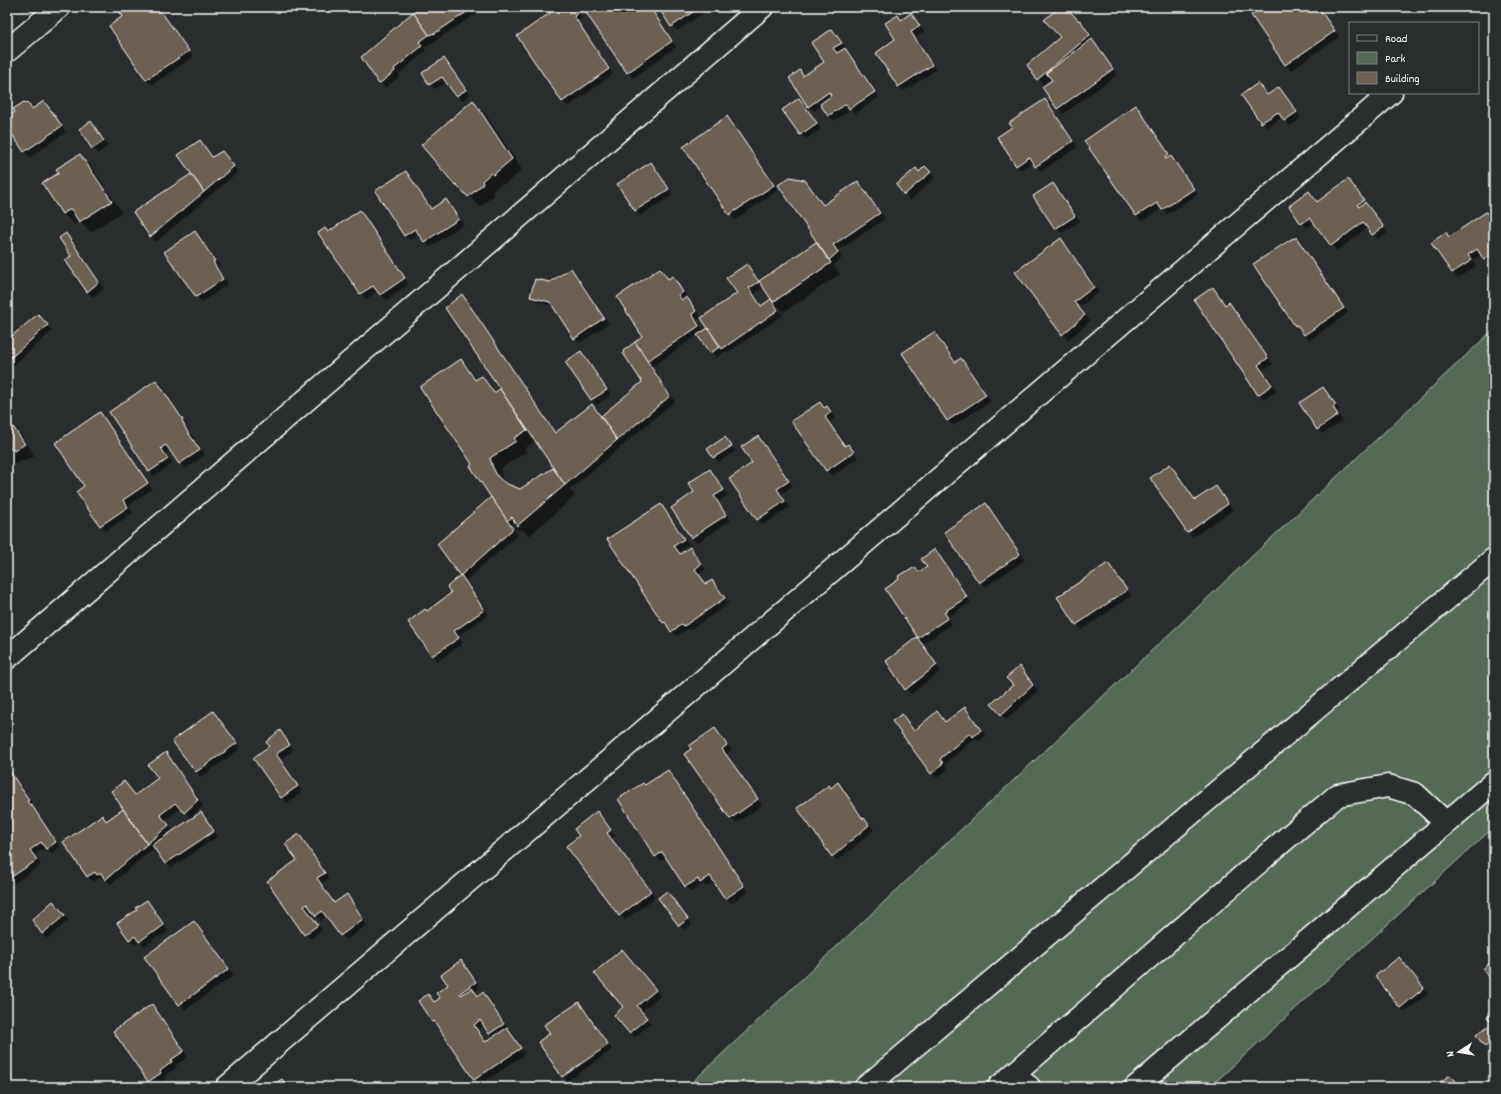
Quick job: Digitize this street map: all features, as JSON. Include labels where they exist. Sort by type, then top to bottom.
[{"type":"street","points":[[7,51],[59,7]]},
{"type":"street","points":[[7,658],[762,7]]},
{"type":"street","points":[[227,1087],[1390,94]]},
{"type":"street","points":[[866,1087],[1494,559]]},
{"type":"street","points":[[1136,1087],[1494,782]]},
{"type":"street","points":[[1014,1083],[1282,842],[1338,795],[1388,786],[1415,794],[1446,823]]},
{"type":"green space","points":[[1494,329],[1494,827],[1210,1087],[687,1087]]},
{"type":"building","points":[[128,7],[158,7],[189,51],[146,80],[109,26],[123,16],[120,13]]},
{"type":"building","points":[[420,7],[474,7],[434,34],[429,35],[413,12]]},
{"type":"building","points":[[546,7],[575,7],[578,13],[574,16],[609,69],[562,102],[517,36],[550,13]]},
{"type":"building","points":[[582,7],[650,7],[672,41],[627,73]]},
{"type":"building","points":[[658,7],[700,7],[671,27]]},
{"type":"building","points":[[1059,7],[1066,7],[1079,21],[1080,20],[1090,35],[1037,80],[1027,65],[1060,37],[1044,20]]},
{"type":"building","points":[[1263,7],[1318,7],[1335,31],[1285,65],[1251,15]]},
{"type":"building","points":[[413,12],[429,35],[419,42],[422,46],[394,69],[395,71],[379,84],[361,57]]},
{"type":"building","points":[[911,13],[920,26],[911,32],[932,65],[898,87],[876,53],[895,39],[885,23],[898,15],[901,20]]},
{"type":"building","points":[[832,29],[842,43],[833,48],[837,53],[845,48],[875,92],[849,109],[846,104],[828,116],[820,104],[831,96],[829,92],[808,107],[789,78],[800,70],[803,76],[824,62],[811,43]]},
{"type":"building","points":[[1092,39],[1113,69],[1057,109],[1042,87],[1052,80],[1046,73]]},
{"type":"building","points":[[444,58],[466,90],[456,96],[442,77],[429,85],[422,73]]},
{"type":"building","points":[[1258,83],[1267,95],[1279,87],[1297,112],[1284,121],[1278,112],[1261,123],[1241,95]]},
{"type":"building","points":[[799,98],[817,123],[800,135],[782,110]]},
{"type":"building","points":[[1045,99],[1073,141],[1035,167],[1029,157],[1016,166],[997,137],[1012,127],[1009,123]]},
{"type":"building","points":[[473,100],[512,159],[493,175],[491,173],[482,181],[483,184],[468,197],[456,184],[455,185],[421,145]]},
{"type":"building","points":[[44,101],[62,126],[24,152],[7,127],[7,118],[15,112],[13,109],[24,102],[27,102],[32,109]]},
{"type":"building","points":[[1136,105],[1169,154],[1165,157],[1166,159],[1171,156],[1194,189],[1162,210],[1157,203],[1136,216],[1084,141]]},
{"type":"building","points":[[727,116],[774,185],[729,215],[683,147]]},
{"type":"building","points":[[91,121],[104,141],[92,149],[79,129]]},
{"type":"building","points":[[200,140],[212,157],[222,151],[234,166],[204,192],[178,155]]},
{"type":"building","points":[[80,154],[112,201],[79,222],[71,209],[62,214],[42,183],[59,173],[56,169]]},
{"type":"building","points":[[651,162],[669,189],[635,211],[617,184]]},
{"type":"building","points":[[925,166],[931,172],[904,195],[896,185],[916,168],[919,172]]},
{"type":"building","points":[[406,171],[431,209],[446,199],[459,219],[424,242],[415,229],[404,236],[375,191]]},
{"type":"building","points":[[191,174],[204,192],[150,237],[133,212]]},
{"type":"building","points":[[790,177],[805,180],[823,205],[858,181],[880,213],[833,245],[838,252],[829,260],[778,185]]},
{"type":"building","points":[[1348,179],[1364,200],[1357,205],[1359,207],[1365,202],[1384,227],[1372,235],[1363,222],[1331,246],[1310,218],[1301,224],[1289,206],[1309,191],[1317,202]]},
{"type":"building","points":[[1053,183],[1075,216],[1055,229],[1033,196]]},
{"type":"building","points":[[360,210],[405,278],[380,295],[373,286],[360,294],[318,233],[325,228],[328,232]]},
{"type":"building","points":[[1486,212],[1494,224],[1494,253],[1484,260],[1477,249],[1468,255],[1472,260],[1452,273],[1431,243],[1446,232],[1449,237]]},
{"type":"building","points":[[195,231],[215,261],[213,262],[223,279],[196,297],[164,252]]},
{"type":"building","points":[[66,233],[99,282],[87,292],[65,260],[71,256],[59,238]]},
{"type":"building","points":[[1296,237],[1344,308],[1304,335],[1297,325],[1295,326],[1253,264]]},
{"type":"building","points":[[1061,238],[1094,287],[1074,302],[1085,315],[1062,335],[1015,272]]},
{"type":"building","points":[[816,242],[831,263],[773,302],[759,281]]},
{"type":"building","points":[[747,264],[759,282],[749,288],[761,306],[771,299],[778,310],[722,349],[701,318],[737,293],[726,278]]},
{"type":"building","points":[[571,268],[604,318],[574,339],[550,302],[530,297],[535,279],[550,282]]},
{"type":"building","points":[[660,268],[668,279],[673,276],[683,292],[678,295],[682,300],[687,297],[696,311],[692,314],[699,326],[647,361],[635,342],[642,336],[617,297]]},
{"type":"building","points":[[1213,287],[1225,305],[1229,302],[1268,358],[1258,365],[1272,385],[1258,395],[1194,300]]},
{"type":"building","points":[[462,294],[555,433],[592,404],[617,440],[565,485],[445,308]]},
{"type":"building","points":[[38,314],[48,325],[7,361],[7,340]]},
{"type":"building","points":[[708,328],[720,347],[710,353],[697,335]]},
{"type":"building","points":[[934,332],[955,362],[961,358],[986,395],[947,421],[902,353]]},
{"type":"building","points":[[635,342],[670,396],[617,440],[601,416],[642,382],[623,353],[623,351]]},
{"type":"building","points":[[581,351],[607,390],[591,400],[565,362]]},
{"type":"building","points":[[461,359],[475,380],[482,376],[494,393],[500,389],[527,430],[514,438],[516,441],[490,458],[498,477],[505,483],[520,489],[553,468],[565,485],[517,526],[512,517],[507,521],[470,466],[472,464],[420,387]]},
{"type":"building","points":[[156,380],[183,420],[182,421],[187,431],[200,450],[179,464],[166,445],[161,448],[168,459],[149,472],[109,412]]},
{"type":"building","points":[[1323,387],[1336,405],[1333,407],[1338,415],[1317,430],[1299,403]]},
{"type":"building","points":[[820,402],[824,408],[827,406],[831,412],[825,417],[845,446],[848,444],[854,452],[826,471],[791,421]]},
{"type":"building","points":[[100,412],[148,483],[123,500],[128,507],[100,526],[76,492],[84,486],[55,443]]},
{"type":"building","points":[[7,418],[25,444],[14,451],[12,448],[7,451]]},
{"type":"building","points":[[758,436],[789,481],[777,489],[785,501],[757,520],[729,479],[752,463],[741,447]]},
{"type":"building","points":[[725,437],[732,446],[713,458],[707,449]]},
{"type":"building","points":[[1170,464],[1195,500],[1216,486],[1228,504],[1187,533],[1150,478]]},
{"type":"building","points":[[710,469],[724,490],[714,496],[726,515],[691,538],[671,508],[694,492],[688,483]]},
{"type":"building","points":[[491,497],[513,529],[460,576],[437,544]]},
{"type":"building","points":[[986,503],[1020,554],[979,583],[944,532]]},
{"type":"building","points":[[661,504],[684,539],[674,546],[680,554],[690,547],[701,564],[695,569],[706,584],[712,580],[725,598],[684,626],[682,624],[671,632],[665,622],[663,623],[607,539]]},
{"type":"building","points":[[935,549],[967,597],[944,612],[948,618],[918,638],[885,589],[899,579],[898,576],[906,571],[907,572],[915,567],[918,572],[927,567],[921,559]]},
{"type":"building","points":[[1108,563],[1127,590],[1076,625],[1057,597]]},
{"type":"building","points":[[461,575],[484,610],[454,631],[459,638],[432,656],[408,622],[425,609],[427,611],[451,593],[447,587]]},
{"type":"building","points":[[917,637],[937,665],[905,690],[886,661]]},
{"type":"building","points":[[1020,666],[1033,685],[1001,715],[991,704],[1013,685],[1006,678]]},
{"type":"building","points":[[965,707],[981,730],[973,737],[970,733],[940,759],[943,763],[931,774],[892,721],[902,714],[914,731],[937,711],[945,722]]},
{"type":"building","points":[[213,711],[237,743],[196,772],[172,741]]},
{"type":"building","points":[[715,728],[727,745],[722,749],[758,799],[730,819],[684,754],[691,749],[689,746]]},
{"type":"building","points":[[280,730],[290,745],[276,754],[298,786],[281,798],[253,758],[269,746],[266,742]]},
{"type":"building","points":[[166,752],[198,800],[184,813],[175,803],[160,815],[169,825],[147,844],[111,791],[124,781],[135,795],[158,778],[148,765]]},
{"type":"building","points":[[9,770],[29,800],[27,801],[30,805],[31,804],[56,842],[46,849],[41,842],[30,850],[37,860],[7,880],[7,771]]},
{"type":"building","points":[[668,770],[744,886],[725,899],[710,876],[700,883],[698,879],[685,887],[662,852],[655,857],[618,799],[643,783],[645,785]]},
{"type":"building","points":[[838,782],[863,819],[864,818],[869,825],[832,857],[797,808],[829,785],[831,788]]},
{"type":"building","points":[[123,809],[147,844],[105,880],[101,873],[97,875],[95,872],[87,877],[63,842],[102,815],[106,821]]},
{"type":"building","points":[[597,811],[611,830],[607,833],[651,891],[619,916],[566,846],[579,836],[574,829]]},
{"type":"building","points":[[201,812],[214,831],[165,864],[152,845]]},
{"type":"building","points":[[299,834],[325,873],[317,878],[334,903],[347,894],[363,919],[340,936],[322,911],[316,916],[307,904],[304,906],[318,925],[304,935],[267,881],[297,860],[285,844]]},
{"type":"building","points":[[667,891],[688,919],[679,926],[658,898]]},
{"type":"building","points":[[147,900],[164,925],[139,942],[135,936],[129,940],[117,923],[137,910],[135,908]]},
{"type":"building","points":[[53,901],[65,915],[42,934],[32,920]]},
{"type":"building","points":[[194,921],[229,969],[179,1005],[144,957]]},
{"type":"building","points":[[622,949],[656,990],[637,1006],[647,1018],[629,1033],[614,1015],[623,1007],[594,973]]},
{"type":"building","points":[[1399,957],[1424,988],[1400,1008],[1375,976]]},
{"type":"building","points":[[1494,959],[1494,984],[1483,969]]},
{"type":"building","points":[[461,960],[476,982],[460,993],[461,995],[472,988],[478,996],[483,992],[504,1024],[489,1034],[480,1020],[474,1025],[485,1042],[507,1028],[521,1048],[474,1080],[434,1021],[432,1022],[418,1001],[428,994],[434,1002],[440,998],[436,993],[448,985],[441,975]]},
{"type":"building","points":[[579,1002],[608,1045],[562,1077],[538,1042],[550,1033],[544,1025]]},
{"type":"building","points":[[152,1004],[184,1051],[171,1060],[172,1062],[160,1071],[161,1073],[148,1082],[113,1031]]},
{"type":"building","points":[[1494,1012],[1494,1040],[1485,1047],[1476,1035],[1492,1023],[1487,1017]]},
{"type":"building","points":[[1450,1075],[1462,1087],[1433,1087]]},
{"type":"building","points":[[282,1079],[287,1087],[270,1087]]}]
